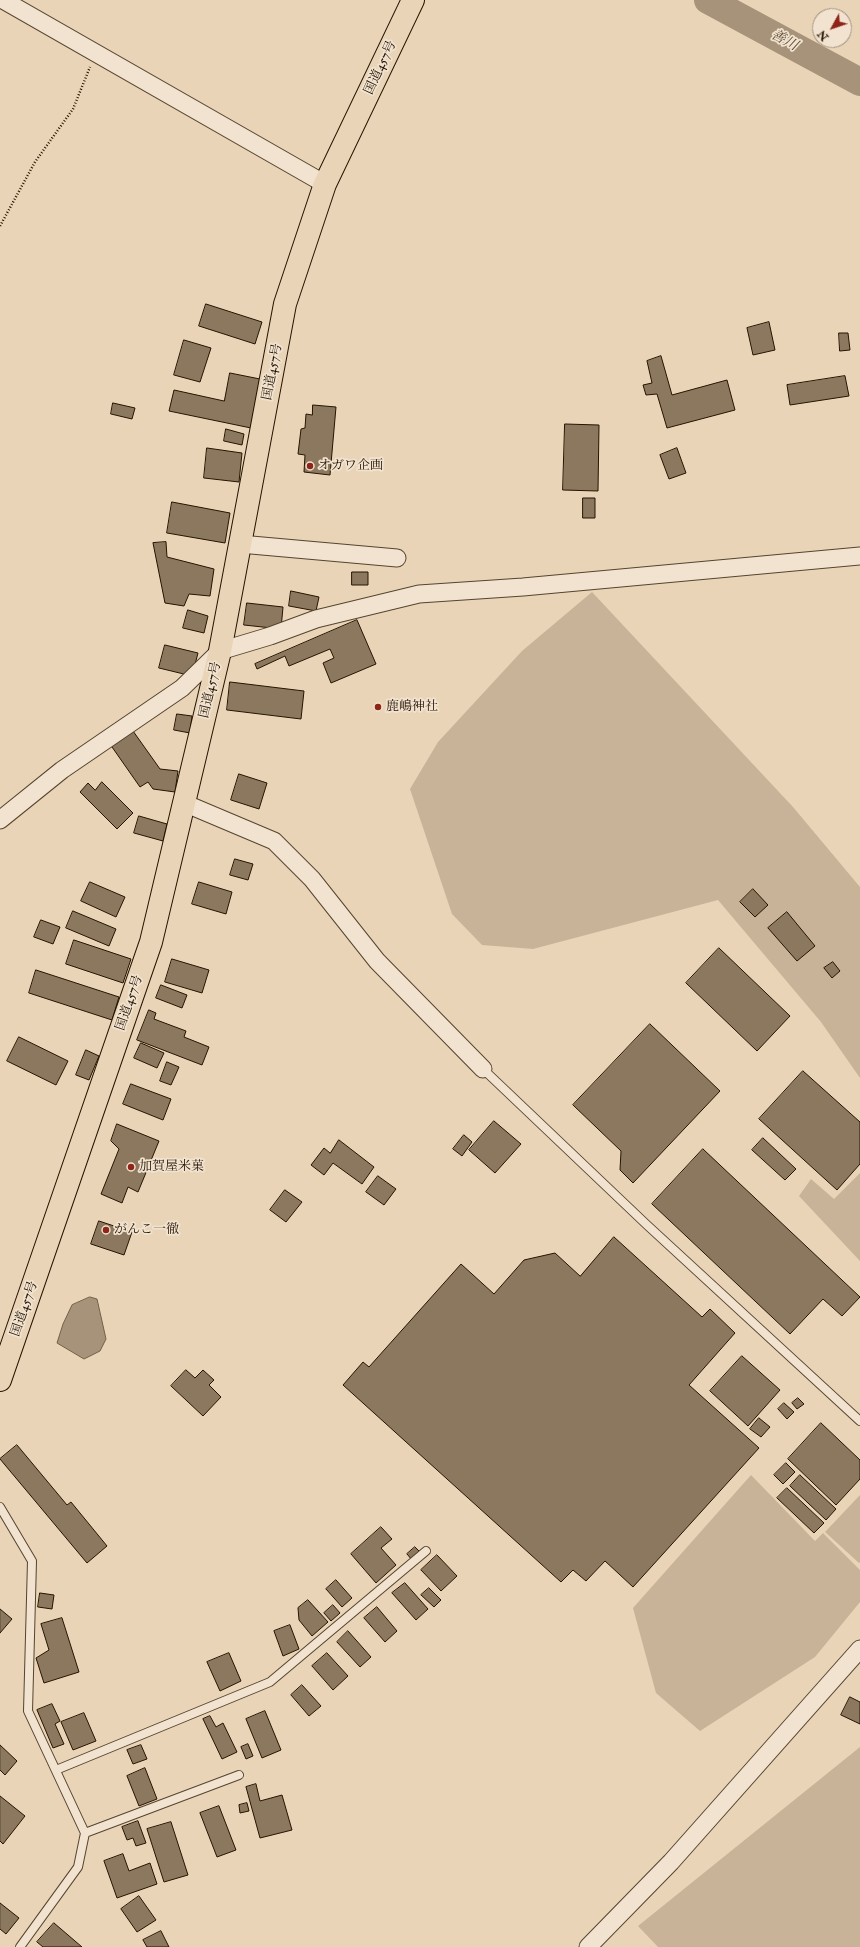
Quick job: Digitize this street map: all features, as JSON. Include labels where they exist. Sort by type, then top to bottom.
[{"type":"highway","name":"国道457号","points":[[0,1380],[151,942],[220,651],[286,304],[325,184],[413,0]]},
{"type":"street","points":[[3,0],[325,184]]},
{"type":"street","points":[[240,544],[397,558]]},
{"type":"street","points":[[0,820],[62,770],[182,688],[220,651],[270,636],[316,619],[419,594],[523,587],[854,556]]},
{"type":"street","points":[[184,803],[274,842],[312,880],[377,961],[483,1069]]},
{"type":"street","points":[[588,1947],[671,1862],[860,1649]]},
{"type":"lane","points":[[483,1069],[647,1225],[860,1421]]},
{"type":"lane","points":[[0,1507],[32,1561],[28,1712],[85,1833],[78,1867],[20,1947]]},
{"type":"lane","points":[[56,1770],[270,1682],[426,1550]]},
{"type":"lane","points":[[85,1833],[239,1775]]},
{"type":"path","points":[[0,226],[35,162],[73,109],[96,53]]},
{"type":"shaded area","points":[[592,592],[793,807],[860,887],[860,1078],[821,1022],[718,900],[533,949],[482,945],[452,914],[410,789],[438,742],[522,651]]},
{"type":"shaded area","points":[[860,1173],[860,1261],[799,1196],[811,1179],[834,1199]]},
{"type":"shaded area","points":[[90,1297],[97,1299],[106,1339],[100,1351],[84,1359],[57,1343],[63,1324],[72,1305]]},
{"type":"shaded area","points":[[751,1475],[815,1541],[823,1533],[860,1570],[860,1602],[815,1657],[700,1731],[656,1693],[633,1608]]},
{"type":"shaded area","points":[[860,1495],[860,1562],[859,1563],[825,1532]]},
{"type":"shaded area","points":[[860,1747],[860,1947],[658,1947],[638,1926]]},
{"type":"building","points":[[206,304],[262,322],[255,344],[199,326]]},
{"type":"building","points":[[769,322],[775,350],[753,355],[747,328]]},
{"type":"building","points":[[839,333],[848,333],[850,350],[840,351]]},
{"type":"building","points":[[184,340],[211,348],[200,382],[174,375]]},
{"type":"building","points":[[661,356],[672,395],[727,380],[735,410],[667,428],[657,394],[646,395],[643,385],[652,383],[647,361]]},
{"type":"building","points":[[230,373],[260,379],[251,428],[169,411],[174,390],[224,401]]},
{"type":"building","points":[[845,376],[849,396],[790,405],[787,385]]},
{"type":"building","points":[[113,403],[135,408],[132,419],[111,414]]},
{"type":"building","points":[[313,405],[336,407],[330,475],[304,472],[305,455],[298,454],[301,429],[305,428],[306,414],[312,415]]},
{"type":"building","points":[[565,424],[599,425],[598,491],[563,490]]},
{"type":"building","points":[[226,429],[244,434],[242,445],[224,441]]},
{"type":"building","points":[[207,448],[242,453],[239,482],[204,478]]},
{"type":"building","points":[[677,448],[686,473],[669,479],[660,455]]},
{"type":"building","points":[[583,498],[595,498],[595,518],[583,518]]},
{"type":"building","points":[[172,502],[230,513],[225,543],[167,533]]},
{"type":"building","points":[[166,542],[167,557],[214,569],[210,596],[189,594],[184,606],[165,603],[153,543]]},
{"type":"building","points":[[352,572],[368,572],[368,585],[352,585]]},
{"type":"building","points":[[291,591],[319,597],[316,611],[289,606]]},
{"type":"building","points":[[247,603],[283,607],[281,629],[244,625]]},
{"type":"building","points":[[188,610],[208,616],[204,633],[183,628]]},
{"type":"building","points":[[357,620],[376,664],[331,683],[323,663],[334,658],[330,649],[289,666],[285,656],[257,669],[255,664]]},
{"type":"building","points":[[165,645],[198,653],[192,676],[159,668]]},
{"type":"building","points":[[230,682],[304,691],[301,719],[227,710]]},
{"type":"building","points":[[177,714],[192,716],[190,733],[174,730]]},
{"type":"building","points":[[133,731],[160,769],[178,771],[175,792],[153,789],[148,782],[140,787],[112,747]]},
{"type":"building","points":[[239,774],[267,783],[259,809],[231,800]]},
{"type":"building","points":[[102,782],[133,813],[117,829],[80,792],[88,783],[95,790]]},
{"type":"building","points":[[139,816],[167,824],[163,841],[134,833]]},
{"type":"building","points":[[235,859],[253,864],[248,880],[230,875]]},
{"type":"building","points":[[90,882],[125,897],[116,917],[81,901]]},
{"type":"building","points":[[199,882],[232,892],[226,914],[192,904]]},
{"type":"building","points":[[753,889],[768,905],[755,917],[740,902]]},
{"type":"building","points":[[73,911],[116,929],[109,946],[66,928]]},
{"type":"building","points":[[787,912],[815,946],[797,961],[768,928]]},
{"type":"building","points":[[41,920],[60,927],[53,944],[34,937]]},
{"type":"building","points":[[74,940],[131,959],[123,983],[66,964]]},
{"type":"building","points":[[719,948],[790,1016],[757,1051],[686,983]]},
{"type":"building","points":[[172,959],[209,970],[202,993],[165,982]]},
{"type":"building","points":[[833,962],[840,971],[832,978],[824,968]]},
{"type":"building","points":[[36,970],[119,997],[112,1020],[29,993]]},
{"type":"building","points":[[161,985],[187,995],[182,1008],[156,998]]},
{"type":"building","points":[[149,1010],[156,1013],[154,1019],[186,1031],[184,1037],[209,1047],[202,1065],[137,1040]]},
{"type":"building","points":[[650,1024],[720,1091],[633,1183],[620,1170],[621,1151],[573,1105]]},
{"type":"building","points":[[19,1037],[68,1061],[56,1085],[7,1061]]},
{"type":"building","points":[[141,1043],[164,1053],[157,1068],[134,1058]]},
{"type":"building","points":[[86,1050],[99,1056],[89,1080],[76,1075]]},
{"type":"building","points":[[167,1062],[179,1067],[171,1085],[160,1081]]},
{"type":"building","points":[[803,1071],[860,1122],[860,1164],[837,1190],[759,1119]]},
{"type":"building","points":[[131,1084],[171,1099],[163,1120],[123,1104]]},
{"type":"building","points":[[494,1121],[521,1144],[495,1173],[469,1150]]},
{"type":"building","points":[[117,1124],[159,1141],[138,1192],[128,1187],[122,1203],[101,1194],[119,1149],[111,1141]]},
{"type":"building","points":[[464,1135],[472,1142],[462,1156],[453,1149]]},
{"type":"building","points":[[763,1138],[796,1169],[785,1180],[752,1150]]},
{"type":"building","points":[[339,1140],[374,1167],[362,1184],[333,1163],[324,1175],[311,1165],[324,1148],[330,1153]]},
{"type":"building","points":[[703,1149],[860,1297],[842,1316],[823,1299],[790,1334],[652,1204]]},
{"type":"building","points":[[378,1176],[396,1189],[384,1205],[366,1192]]},
{"type":"building","points":[[285,1190],[302,1202],[286,1222],[270,1210]]},
{"type":"building","points":[[99,1221],[132,1232],[124,1255],[91,1244]]},
{"type":"building","points":[[614,1237],[702,1317],[710,1309],[735,1333],[689,1385],[759,1448],[633,1587],[605,1561],[586,1581],[573,1570],[561,1582],[343,1385],[363,1362],[369,1367],[461,1264],[494,1294],[524,1260],[555,1253],[580,1276]]},
{"type":"building","points":[[742,1356],[780,1390],[748,1426],[710,1391]]},
{"type":"building","points":[[186,1370],[195,1378],[203,1370],[214,1380],[209,1385],[221,1397],[203,1416],[171,1386]]},
{"type":"building","points":[[798,1398],[804,1404],[797,1409],[792,1403]]},
{"type":"building","points":[[784,1403],[794,1412],[787,1419],[778,1409]]},
{"type":"building","points":[[759,1418],[770,1427],[761,1437],[750,1429]]},
{"type":"building","points":[[821,1423],[860,1460],[860,1479],[836,1505],[788,1459]]},
{"type":"building","points":[[17,1445],[67,1505],[71,1502],[107,1546],[87,1563],[0,1459]]},
{"type":"building","points":[[786,1463],[795,1472],[783,1484],[774,1475]]},
{"type":"building","points":[[800,1475],[836,1509],[826,1520],[790,1486]]},
{"type":"building","points":[[787,1488],[824,1523],[814,1533],[777,1498]]},
{"type":"building","points":[[381,1527],[392,1539],[381,1548],[396,1565],[376,1583],[351,1554]]},
{"type":"building","points":[[415,1547],[421,1553],[412,1560],[407,1554]]},
{"type":"building","points":[[437,1555],[457,1576],[441,1591],[421,1570]]},
{"type":"building","points":[[336,1580],[352,1598],[342,1607],[326,1589]]},
{"type":"building","points":[[405,1583],[428,1609],[416,1620],[392,1593]]},
{"type":"building","points":[[429,1588],[441,1600],[434,1607],[421,1595]]},
{"type":"building","points":[[40,1593],[54,1595],[52,1609],[38,1607]]},
{"type":"building","points":[[308,1600],[328,1622],[312,1636],[299,1620],[298,1608]]},
{"type":"building","points":[[333,1605],[340,1613],[331,1621],[324,1613]]},
{"type":"building","points":[[377,1607],[397,1631],[385,1642],[364,1618]]},
{"type":"building","points":[[0,1609],[12,1619],[0,1633]]},
{"type":"building","points":[[62,1618],[79,1672],[44,1683],[36,1658],[49,1650],[41,1624]]},
{"type":"building","points":[[290,1625],[299,1649],[283,1656],[274,1631]]},
{"type":"building","points":[[348,1631],[371,1657],[360,1667],[337,1642]]},
{"type":"building","points":[[229,1653],[241,1681],[220,1691],[207,1662]]},
{"type":"building","points":[[327,1653],[348,1676],[333,1690],[312,1666]]},
{"type":"building","points":[[302,1685],[321,1706],[309,1716],[291,1695]]},
{"type":"building","points":[[850,1697],[860,1702],[860,1724],[841,1715]]},
{"type":"building","points":[[52,1704],[60,1721],[55,1724],[64,1744],[53,1748],[37,1710]]},
{"type":"building","points":[[265,1711],[281,1750],[262,1758],[246,1719]]},
{"type":"building","points":[[84,1713],[96,1741],[73,1750],[61,1722]]},
{"type":"building","points":[[210,1716],[216,1727],[223,1723],[237,1752],[222,1759],[203,1719]]},
{"type":"building","points":[[248,1744],[253,1756],[246,1759],[241,1747]]},
{"type":"building","points":[[0,1745],[17,1761],[5,1775],[0,1770]]},
{"type":"building","points":[[141,1745],[147,1759],[133,1764],[127,1750]]},
{"type":"building","points":[[145,1768],[157,1799],[139,1806],[127,1776]]},
{"type":"building","points":[[256,1784],[260,1801],[282,1795],[292,1830],[260,1838],[246,1787]]},
{"type":"building","points":[[0,1796],[25,1816],[3,1844],[0,1841]]},
{"type":"building","points":[[247,1803],[249,1811],[240,1813],[239,1805]]},
{"type":"building","points":[[219,1806],[236,1850],[217,1857],[200,1813]]},
{"type":"building","points":[[138,1821],[146,1843],[136,1846],[133,1838],[127,1840],[122,1827]]},
{"type":"building","points":[[171,1822],[188,1875],[164,1882],[147,1829]]},
{"type":"building","points":[[123,1854],[129,1871],[150,1863],[157,1884],[117,1898],[104,1861]]},
{"type":"building","points":[[139,1896],[156,1920],[137,1932],[121,1909]]},
{"type":"building","points":[[0,1903],[19,1918],[6,1934],[0,1929]]},
{"type":"building","points":[[54,1923],[82,1947],[43,1947],[37,1942]]},
{"type":"building","points":[[161,1931],[169,1947],[147,1947],[143,1940]]},
{"type":"waterway","name":"善川","points":[[708,0],[860,82]]},
{"type":"place","name":"オガワ企画","points":[[310,466]]},
{"type":"place","name":"鹿嶋神社","points":[[378,707]]},
{"type":"place","name":"加賀屋米菓","points":[[131,1167]]},
{"type":"place","name":"がんこ一徹","points":[[106,1230]]}]
